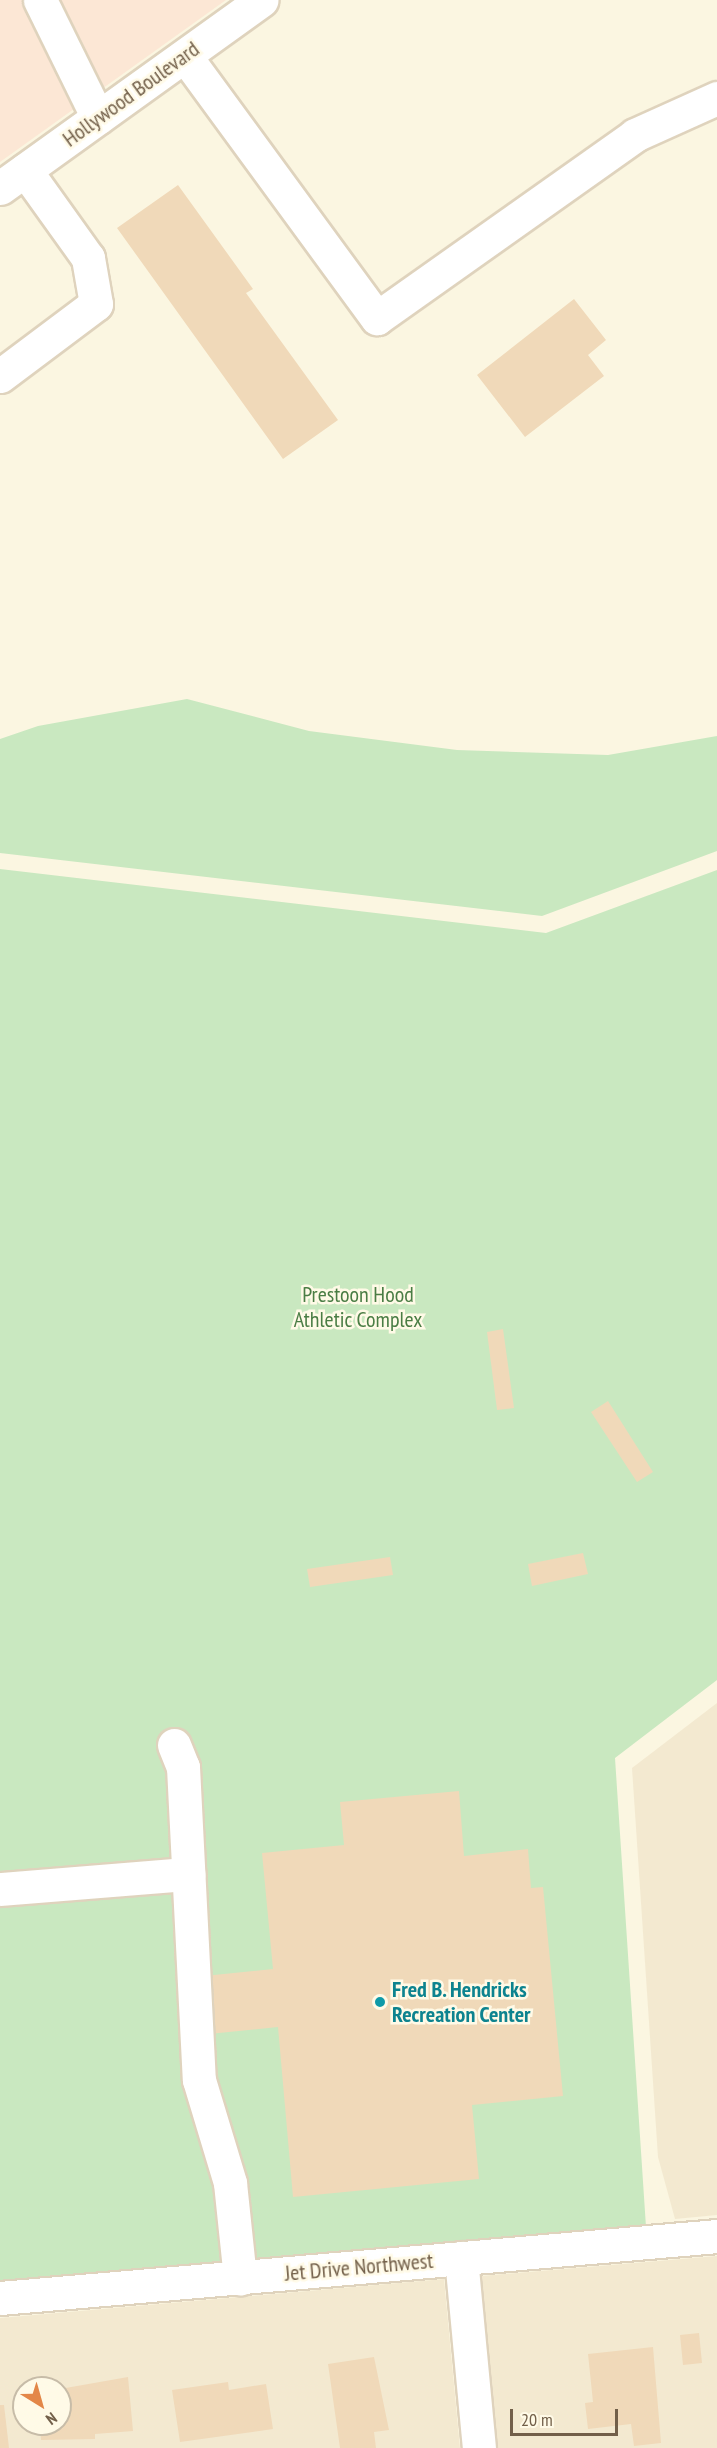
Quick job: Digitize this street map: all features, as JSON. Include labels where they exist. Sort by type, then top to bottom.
[{"type":"street","points":[[40,0],[98,118]]},
{"type":"street","name":"Hollywood Boulevard","points":[[13,179],[262,0]]},
{"type":"street","points":[[185,56],[377,318],[635,135],[717,98]]},
{"type":"street","points":[[0,376],[96,304],[88,258],[13,179]]},
{"type":"street","points":[[174,1745],[183,1767],[199,2080],[230,2183],[240,2278]]},
{"type":"street","points":[[0,1889],[188,1874]]},
{"type":"street","name":"Jet Drive Northwest","points":[[5,2291],[240,2278],[717,2236]]},
{"type":"street","points":[[461,2258],[479,2448]]},
{"type":"shaded area","points":[[0,0],[226,0],[0,162]]},
{"type":"shaded area","points":[[717,1703],[717,2215],[675,2219],[658,2157],[632,1768]]},
{"type":"shaded area","points":[[717,2256],[717,2448],[498,2448],[481,2276]]},
{"type":"shaded area","points":[[444,2279],[460,2448],[0,2448],[0,2318]]},
{"type":"green space","points":[[187,699],[309,731],[457,750],[608,755],[717,736],[717,851],[542,916],[0,853],[0,739],[38,726]]},
{"type":"green space","name":"Prestoon Hood Athletic Complex","points":[[0,869],[546,933],[717,870],[717,1680],[615,1758],[647,2242],[0,2298]]},
{"type":"building","points":[[178,185],[253,289],[246,293],[338,420],[283,459],[117,228]]},
{"type":"building","points":[[574,299],[606,340],[588,355],[604,376],[525,437],[477,375]]},
{"type":"building","points":[[503,1329],[514,1408],[497,1410],[487,1332]]},
{"type":"building","points":[[608,1401],[653,1472],[637,1482],[591,1412]]},
{"type":"building","points":[[583,1553],[588,1574],[532,1586],[528,1564]]},
{"type":"building","points":[[390,1557],[393,1575],[310,1587],[307,1569]]},
{"type":"building","name":"Fred B. Hendricks Recreation Center","points":[[459,1791],[464,1856],[528,1849],[531,1888],[543,1887],[563,2096],[472,2105],[479,2179],[293,2197],[278,2027],[209,2034],[204,1976],[273,1969],[262,1853],[344,1845],[340,1802]]},
{"type":"building","points":[[699,2333],[702,2363],[683,2365],[680,2335]]},
{"type":"building","points":[[653,2347],[661,2443],[634,2446],[631,2424],[588,2429],[585,2403],[593,2402],[588,2354]]},
{"type":"building","points":[[374,2357],[389,2430],[374,2432],[376,2448],[340,2448],[328,2364]]},
{"type":"building","points":[[128,2377],[133,2431],[95,2434],[95,2439],[41,2440],[41,2436],[72,2436],[72,2387]]},
{"type":"building","points":[[228,2382],[229,2390],[266,2384],[273,2429],[180,2442],[172,2390]]},
{"type":"building","points":[[0,2405],[4,2405],[9,2448],[0,2448]]},
{"type":"place","name":"Fred B. Hendricks Recreation Center","points":[[380,2002]]}]
